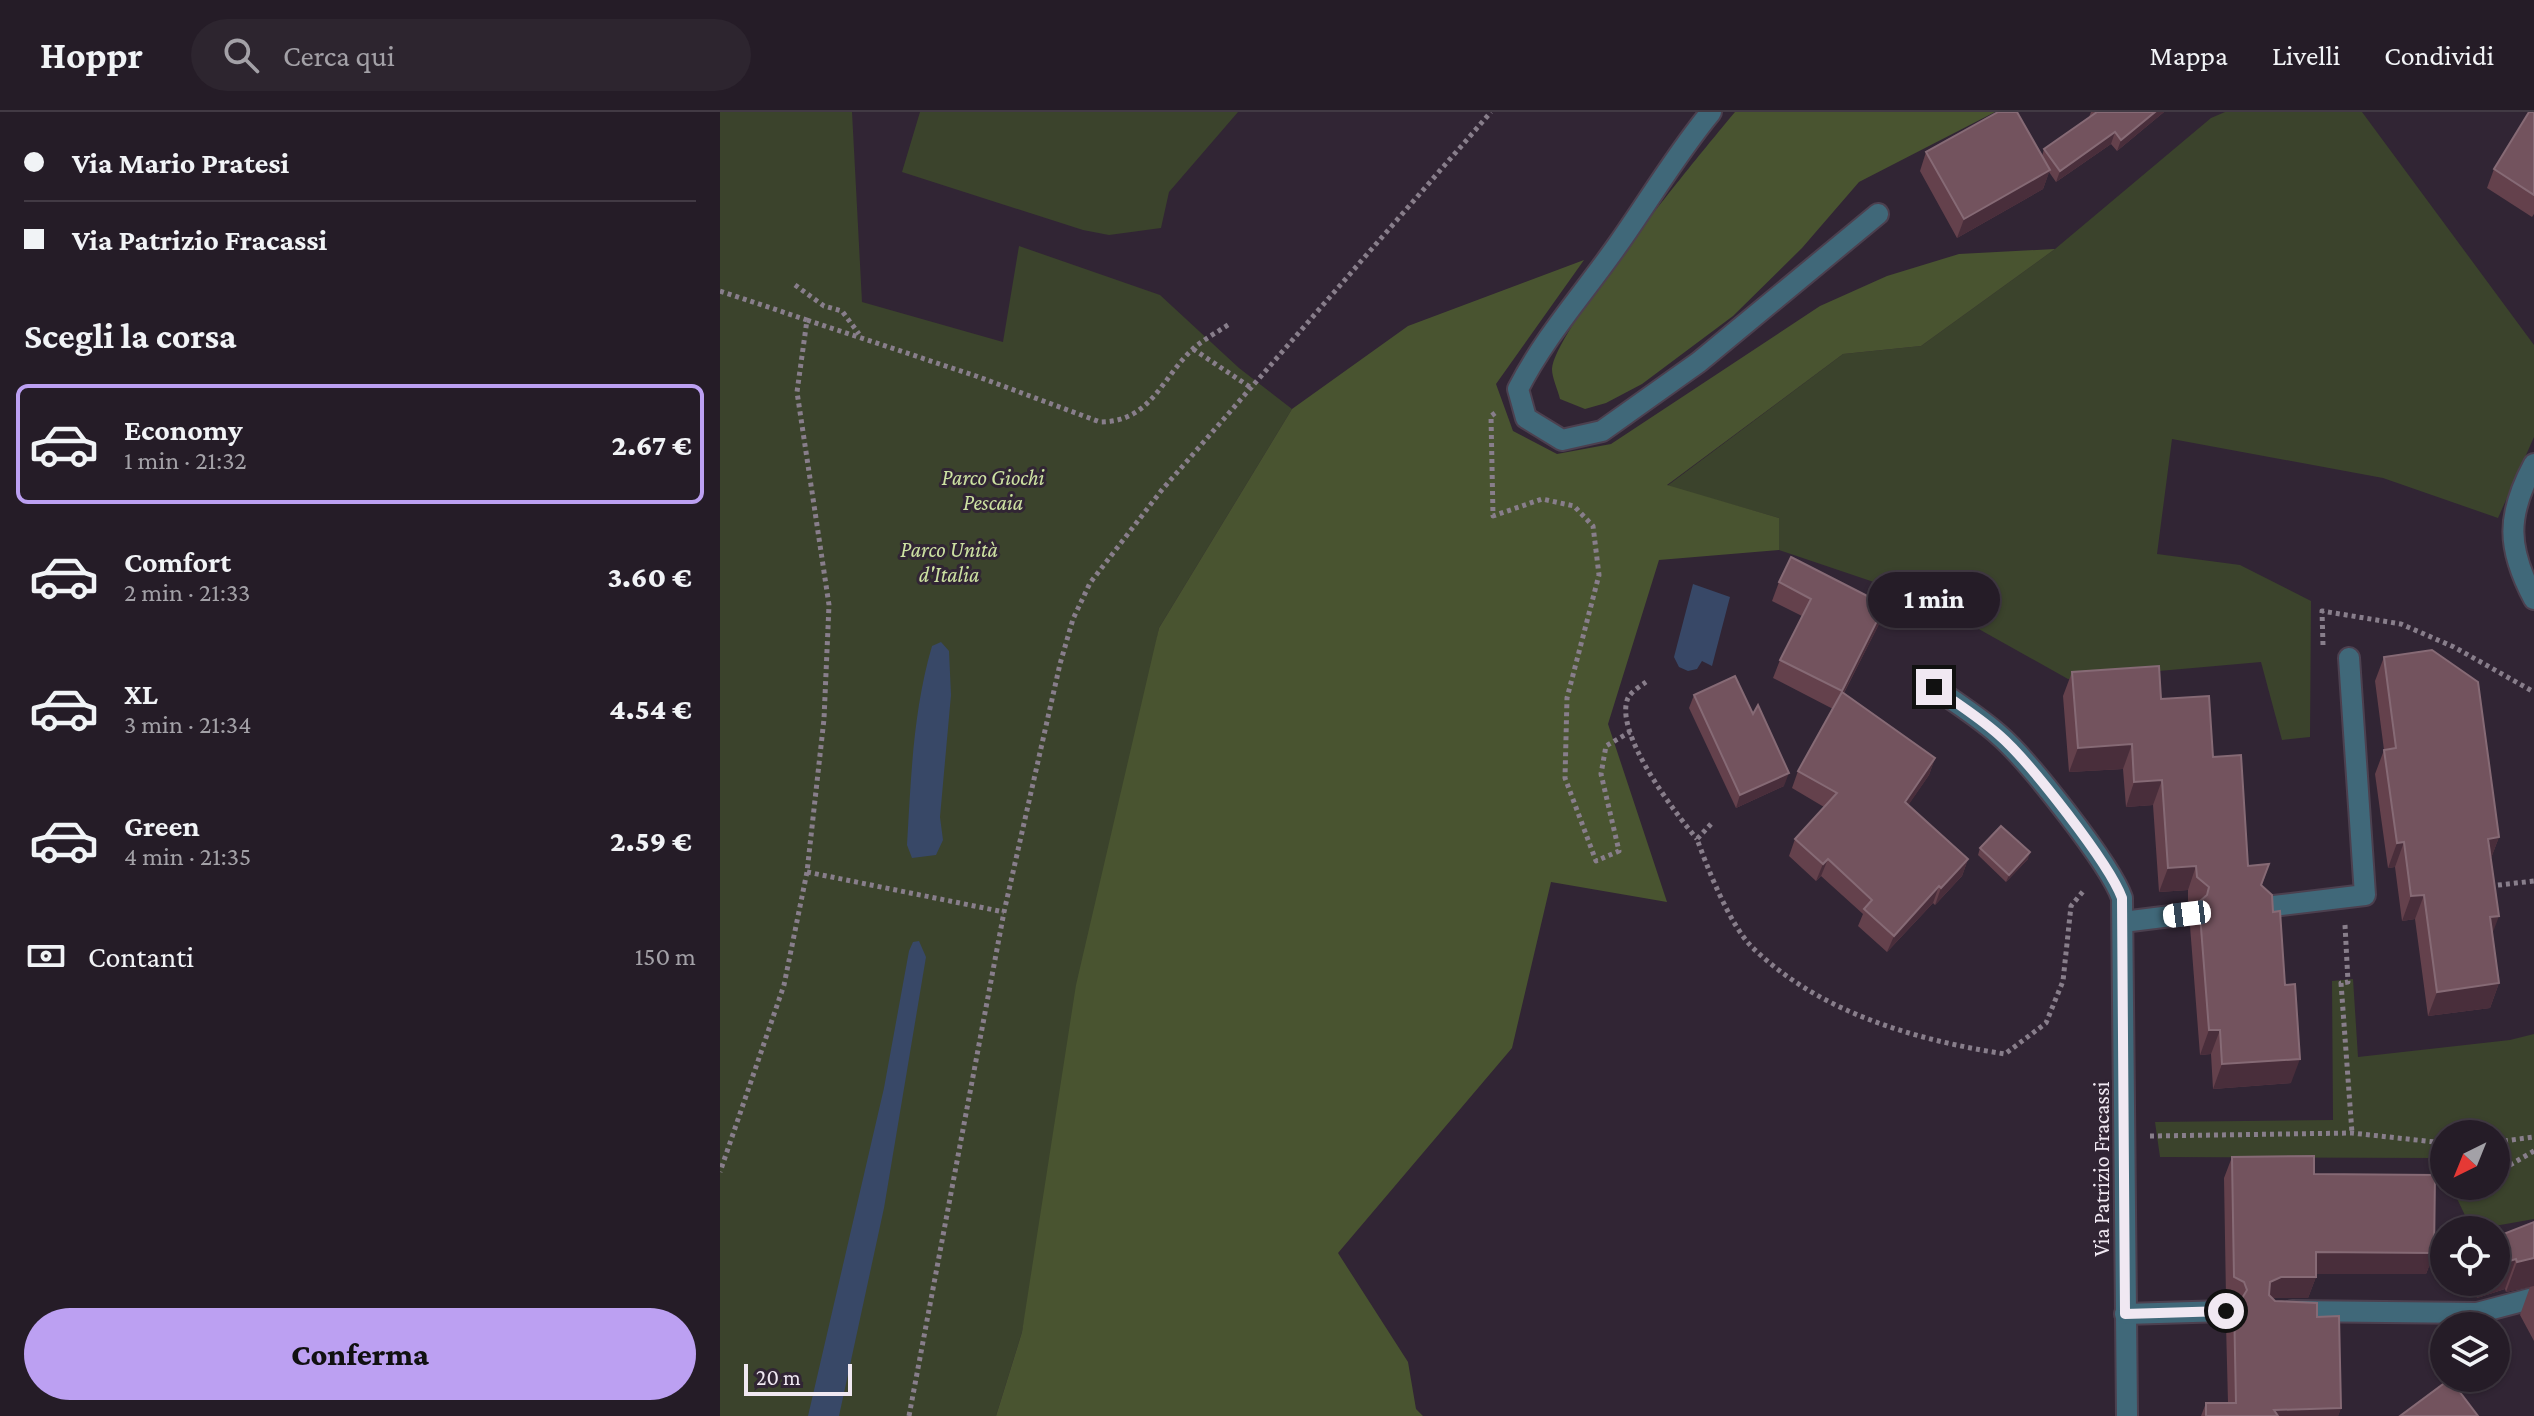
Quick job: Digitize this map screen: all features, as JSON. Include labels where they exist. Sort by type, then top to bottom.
[{"type":"street","points":[[1711,112],[1681,149],[1619,242],[1537,352],[1518,389],[1526,418],[1562,440],[1602,431],[1699,362],[1878,214]]},
{"type":"street","points":[[2534,464],[2511,526],[2521,574],[2534,599]]},
{"type":"street","points":[[2265,907],[2365,895],[2349,658]]},
{"type":"street","name":"Via Patrizio Fracassi","points":[[1934,687],[1985,722],[2017,752],[2109,873],[2122,898],[2127,1416]]},
{"type":"street","points":[[2123,922],[2187,914]]},
{"type":"street","points":[[2273,1311],[2477,1313],[2534,1298]]},
{"type":"street","points":[[2125,1314],[2226,1311]]},
{"type":"path","points":[[909,1416],[1004,912],[1046,719],[1080,600],[1121,539],[1491,112]]},
{"type":"path","points":[[795,285],[824,306],[842,311],[861,336]]},
{"type":"path","points":[[720,291],[861,336],[1100,422],[1119,422],[1135,414],[1160,391],[1193,349],[1231,323]]},
{"type":"path","points":[[720,1172],[784,985],[807,872],[824,719],[829,637],[825,567],[797,392],[807,320]]},
{"type":"path","points":[[1193,349],[1253,389]]},
{"type":"path","points":[[1518,389],[1491,416],[1493,516],[1542,499],[1574,506],[1593,526],[1599,575],[1567,698],[1565,778],[1596,861],[1619,851],[1601,774],[1606,746],[1630,732]]},
{"type":"path","points":[[1646,682],[1629,695],[1625,713],[1630,732],[1655,780],[1697,839],[1712,880],[1751,947],[1805,986],[1861,1018],[1960,1047],[2005,1054],[2046,1023],[2063,981],[2071,906],[2086,888],[2109,873]]},
{"type":"path","points":[[1697,839],[1711,824]]},
{"type":"path","points":[[807,872],[1004,912]]},
{"type":"path","points":[[2485,886],[2534,881]]},
{"type":"path","points":[[2346,933],[2348,982],[2341,983],[2352,1133]]},
{"type":"path","points":[[2126,1136],[2352,1133],[2430,1141]]},
{"type":"path","points":[[2510,1140],[2534,1137]]},
{"type":"path","points":[[2510,1165],[2534,1151]]},
{"type":"green space","name":"Parco Unità d'Italia","points":[[720,112],[852,112],[862,302],[1003,342],[1019,246],[1160,295],[1239,368],[1292,409],[1159,628],[1022,1332],[996,1416],[720,1416]]},
{"type":"green space","points":[[920,112],[1238,112],[1169,192],[1161,228],[1109,235],[1083,230],[902,172]]},
{"type":"green space","points":[[1735,112],[1995,112],[1859,182],[1802,248],[1733,316],[1642,384],[1606,403],[1585,409],[1560,399],[1552,369],[1559,349],[1577,318],[1633,240]]},
{"type":"green space","points":[[2225,112],[2362,112],[2534,345],[2534,437],[2498,518],[2383,478],[2172,439],[2157,554],[2240,565],[2311,601],[2310,737],[2282,740],[2261,662],[2068,679],[1927,600],[1779,550],[1779,518],[1667,486],[1843,354],[1921,346],[2055,249],[2211,118]]},
{"type":"green space","points":[[2055,249],[1921,346],[1843,354],[1667,485],[1779,518],[1779,550],[1659,560],[1608,724],[1667,902],[1551,882],[1512,1048],[1338,1253],[1408,1362],[1416,1409],[1423,1416],[996,1416],[1022,1332],[1076,985],[1159,628],[1292,409],[1408,326],[1584,260],[1496,384],[1513,431],[1557,454],[1611,444],[1820,306],[1887,276],[1959,254]]},
{"type":"green space","points":[[2353,979],[2358,1057],[2510,1040],[2534,1034],[2534,1219],[2510,1223],[2510,1216],[2465,1216],[2458,1200],[2510,1200],[2510,1120],[2430,1120],[2430,1158],[2160,1157],[2155,1122],[2333,1120],[2332,981]]},
{"type":"water","points":[[1693,584],[1730,597],[1712,666],[1702,661],[1697,669],[1688,671],[1679,667],[1674,657]]},
{"type":"water","points":[[941,642],[949,651],[951,695],[940,817],[943,840],[936,855],[912,858],[907,845],[917,720],[932,646]]},
{"type":"water","points":[[919,941],[926,957],[884,1208],[839,1416],[808,1416],[884,1088],[909,951],[913,942]]},
{"type":"building","points":[[1998,112],[2017,112],[2050,170],[1964,219],[1926,152]]},
{"type":"building","points":[[2097,112],[2155,112],[2121,140],[2115,132],[2060,171],[2044,149]]},
{"type":"building","points":[[2529,112],[2534,112],[2534,195],[2494,169]]},
{"type":"building","points":[[1791,557],[1885,605],[1842,691],[1780,660],[1811,599],[1779,582]]},
{"type":"building","points":[[2432,650],[2478,682],[2499,837],[2488,839],[2499,916],[2490,917],[2499,983],[2437,992],[2424,895],[2411,896],[2404,842],[2397,843],[2384,750],[2396,748],[2384,657]]},
{"type":"building","points":[[2159,666],[2161,699],[2209,696],[2213,757],[2241,755],[2248,866],[2269,864],[2261,885],[2272,895],[2273,912],[2280,911],[2285,985],[2295,984],[2300,1059],[2222,1064],[2220,1030],[2209,1030],[2199,902],[2207,895],[2209,887],[2197,877],[2196,866],[2168,868],[2162,780],[2134,782],[2132,744],[2078,748],[2072,672]]},
{"type":"building","points":[[1735,676],[1753,714],[1758,705],[1789,773],[1740,795],[1694,695]]},
{"type":"building","points":[[1842,692],[1935,758],[1905,802],[1968,859],[1894,936],[1864,909],[1872,900],[1828,859],[1823,864],[1795,839],[1837,793],[1798,771]]},
{"type":"building","points":[[2001,826],[2030,852],[2009,875],[1980,848]]},
{"type":"building","points":[[2314,1156],[2314,1174],[2430,1175],[2430,1200],[2435,1200],[2434,1216],[2430,1216],[2430,1253],[2316,1252],[2316,1277],[2281,1277],[2270,1282],[2269,1295],[2275,1301],[2317,1303],[2317,1317],[2339,1316],[2341,1408],[2274,1410],[2278,1416],[2206,1416],[2206,1403],[2236,1403],[2234,1303],[2241,1300],[2247,1290],[2244,1282],[2234,1277],[2232,1157]]},
{"type":"building","points":[[2534,1222],[2534,1258],[2510,1261],[2510,1231]]},
{"type":"building","points":[[2432,1392],[2460,1392],[2478,1416],[2400,1416]]},
{"type":"route","points":[[1934,687],[1985,722],[2017,752],[2109,873],[2122,898],[2125,1314],[2226,1311]]},
{"type":"park label","name":"Parco Giochi Pescaia","points":[[993,490]]}]
